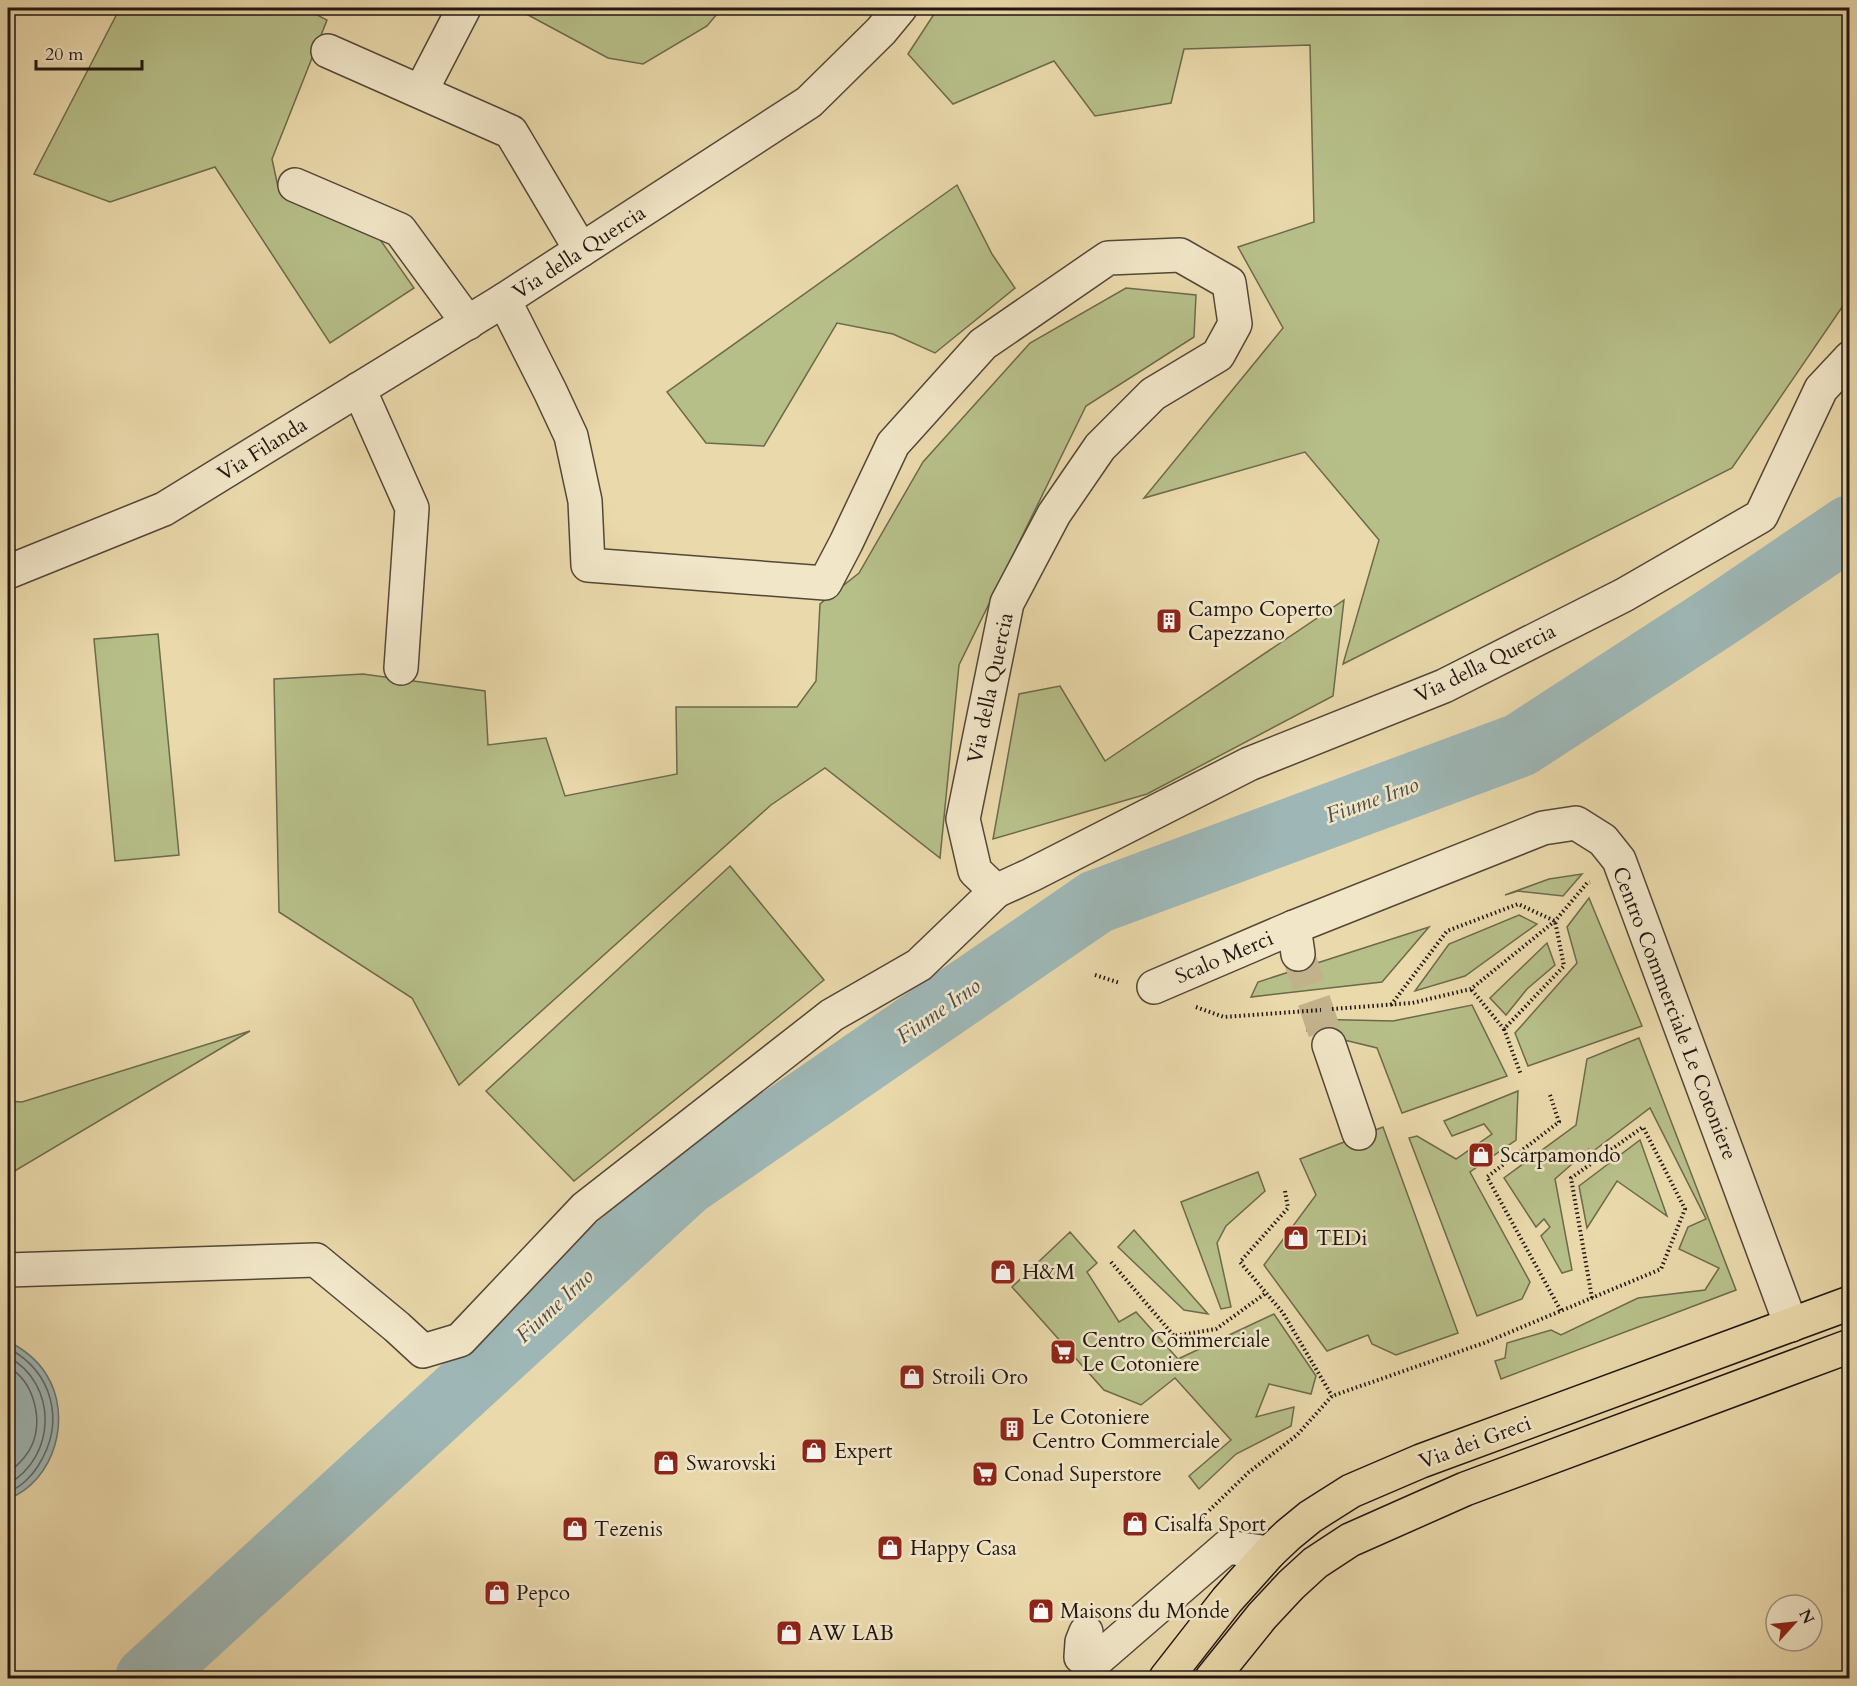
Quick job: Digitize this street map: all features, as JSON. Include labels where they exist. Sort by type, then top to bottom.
[{"type":"main road","name":"Via dei Greci","points":[[1166,1678],[1227,1600],[1269,1553],[1310,1517],[1351,1491],[1421,1461],[1850,1303]]},
{"type":"main road","name":"Via dei Greci","points":[[1212,1678],[1262,1616],[1291,1585],[1315,1563],[1350,1540],[1465,1489],[1850,1346]]},
{"type":"street","points":[[421,91],[464,8]]},
{"type":"street","name":"Via della Quercia","points":[[900,8],[881,31],[809,102],[504,300],[571,436],[585,501],[588,565],[825,583],[893,444],[983,344],[1108,258],[1180,255],[1229,283],[1235,324],[1218,355],[1153,394],[1100,447],[1054,514],[1007,603],[963,819],[975,871],[996,891],[1250,764],[1444,686],[1624,595],[1761,516],[1821,389],[1850,358]]},
{"type":"street","points":[[328,51],[511,132],[581,250]]},
{"type":"street","points":[[295,185],[400,230],[468,323]]},
{"type":"street","name":"Via Filanda","points":[[8,572],[164,508],[504,300]]},
{"type":"street","points":[[359,389],[412,508],[400,668]]},
{"type":"street","name":"Centro Commerciale Le Cotoniere","points":[[1296,940],[1543,828],[1576,823],[1603,840],[1619,860],[1791,1325]]},
{"type":"street","points":[[8,1270],[316,1260],[423,1351],[459,1340],[585,1208],[832,1014],[919,965],[996,891]]},
{"type":"street","name":"Scalo Merci","points":[[1140,986],[1296,940]]},
{"type":"street","points":[[1329,1045],[1359,1133]]},
{"type":"street","points":[[1086,1632],[1082,1642],[1081,1657],[1092,1664],[1227,1547],[1269,1553]]},
{"type":"path","points":[[1192,1006],[1224,1017],[1412,1003],[1471,988],[1555,921],[1587,883],[1594,880]]},
{"type":"path","points":[[1391,1005],[1446,931],[1518,904],[1555,921]]},
{"type":"path","points":[[1504,1029],[1564,966],[1555,921]]},
{"type":"path","points":[[1095,975],[1140,986]]},
{"type":"path","points":[[1471,988],[1504,1029],[1521,1075]]},
{"type":"path","points":[[1550,1095],[1559,1122],[1487,1178],[1561,1311]]},
{"type":"path","points":[[1192,1528],[1249,1472],[1297,1435],[1332,1396],[1484,1343],[1561,1311],[1592,1298],[1661,1269],[1685,1209],[1643,1126],[1571,1178],[1592,1298]]},
{"type":"path","points":[[1286,1191],[1288,1208],[1240,1262],[1283,1313],[1332,1396]]},
{"type":"path","points":[[1111,1262],[1174,1336],[1216,1329],[1266,1293]]},
{"type":"green space","points":[[120,8],[304,8],[327,20],[272,159],[278,187],[379,238],[414,288],[330,343],[215,167],[110,202],[34,174]]},
{"type":"green space","points":[[518,8],[722,8],[707,26],[643,64],[608,58]]},
{"type":"green space","points":[[938,8],[1849,8],[1849,297],[1732,468],[1343,664],[1379,540],[1305,452],[1144,498],[1283,328],[1238,247],[1314,222],[1310,45],[1184,49],[1171,103],[1095,116],[1054,61],[953,104],[908,54]]},
{"type":"green space","points":[[957,185],[992,254],[1015,288],[935,353],[893,334],[837,323],[764,446],[706,443],[667,392]]},
{"type":"green space","points":[[1126,288],[1196,295],[1194,337],[1086,406],[959,665],[940,858],[825,768],[771,805],[459,1085],[412,998],[279,912],[274,679],[363,674],[485,691],[488,745],[546,738],[565,796],[677,774],[676,707],[797,707],[816,681],[820,604],[859,573],[923,462],[1030,343]]},
{"type":"green space","points":[[1344,600],[1333,696],[1147,794],[993,839],[1019,694],[1060,686],[1105,761]]},
{"type":"green space","points":[[158,634],[179,855],[115,861],[94,639]]},
{"type":"green space","points":[[730,866],[824,980],[574,1181],[486,1091]]},
{"type":"green space","points":[[1582,874],[1563,896],[1518,891],[1505,895],[1549,879]]},
{"type":"green space","points":[[1589,898],[1642,1026],[1528,1066],[1515,1033],[1577,963],[1567,927]]},
{"type":"green space","points":[[1519,915],[1537,924],[1465,976],[1415,991],[1449,944]]},
{"type":"green space","points":[[1429,927],[1382,982],[1251,997],[1258,982]]},
{"type":"green space","points":[[1547,943],[1555,965],[1527,989],[1506,1015],[1490,998]]},
{"type":"green space","points":[[1472,1005],[1507,1076],[1402,1113],[1377,1048],[1307,1031],[1307,1019],[1393,1021]]},
{"type":"green space","points":[[250,1031],[8,1175],[8,1101],[22,1102]]},
{"type":"green space","points":[[1639,1038],[1736,1290],[1501,1379],[1495,1361],[1505,1358],[1507,1343],[1551,1330],[1561,1335],[1638,1298],[1705,1290],[1719,1268],[1679,1249],[1688,1227],[1706,1219],[1650,1108],[1592,1152],[1589,1149],[1555,1179],[1572,1270],[1562,1273],[1541,1236],[1550,1227],[1544,1219],[1536,1227],[1504,1178],[1576,1125],[1587,1059]]},
{"type":"green space","points":[[1518,1091],[1516,1140],[1470,1172],[1530,1282],[1522,1299],[1477,1316],[1409,1138],[1417,1136],[1456,1159],[1492,1134],[1484,1124],[1452,1136],[1444,1121]]},
{"type":"green space","points":[[1383,1127],[1458,1333],[1396,1355],[1372,1344],[1368,1335],[1327,1351],[1264,1265],[1316,1195],[1300,1159]]},
{"type":"green space","points":[[1640,1140],[1667,1216],[1617,1181],[1587,1228],[1579,1186]]},
{"type":"green space","points":[[1258,1172],[1265,1191],[1226,1226],[1217,1243],[1231,1307],[1221,1309],[1181,1202]]},
{"type":"green space","points":[[1134,1230],[1208,1314],[1184,1310],[1118,1247]]},
{"type":"green space","points":[[1070,1232],[1097,1263],[1087,1272],[1119,1322],[1136,1312],[1178,1359],[1274,1314],[1316,1376],[1311,1394],[1269,1384],[1256,1417],[1294,1407],[1291,1426],[1236,1454],[1199,1489],[1189,1476],[1231,1440],[1175,1378],[1141,1405],[1104,1390],[1012,1287]]},
{"type":"water","points":[[8,1341],[29,1355],[46,1374],[54,1391],[58,1409],[58,1427],[55,1446],[38,1478],[24,1490],[8,1499]]},
{"type":"waterway","name":"Fiume Irno","points":[[147,1678],[687,1183],[1096,902],[1520,745],[1714,619],[1850,527]]},
{"type":"tunnel","points":[[1298,954],[1329,1045]]},
{"type":"place","name":"Campo Coperto Capezzano","points":[[1169,621]]},
{"type":"place","name":"Scarpamondo","points":[[1481,1155]]},
{"type":"place","name":"TEDi","points":[[1296,1238]]},
{"type":"place","name":"H&M","points":[[1003,1272]]},
{"type":"place","name":"Centro Commerciale Le Cotoniere","points":[[1063,1352]]},
{"type":"place","name":"Stroili Oro","points":[[912,1377]]},
{"type":"place","name":"Le Cotoniere Centro Commerciale","points":[[1012,1429]]},
{"type":"place","name":"Expert","points":[[814,1451]]},
{"type":"place","name":"Swarovski","points":[[666,1463]]},
{"type":"place","name":"Conad Superstore","points":[[985,1474]]},
{"type":"place","name":"Cisalfa Sport","points":[[1135,1524]]},
{"type":"place","name":"Tezenis","points":[[575,1529]]},
{"type":"place","name":"Happy Casa","points":[[890,1548]]},
{"type":"place","name":"Pepco","points":[[497,1593]]},
{"type":"place","name":"Maisons du Monde","points":[[1041,1611]]},
{"type":"place","name":"AW LAB","points":[[789,1633]]}]
